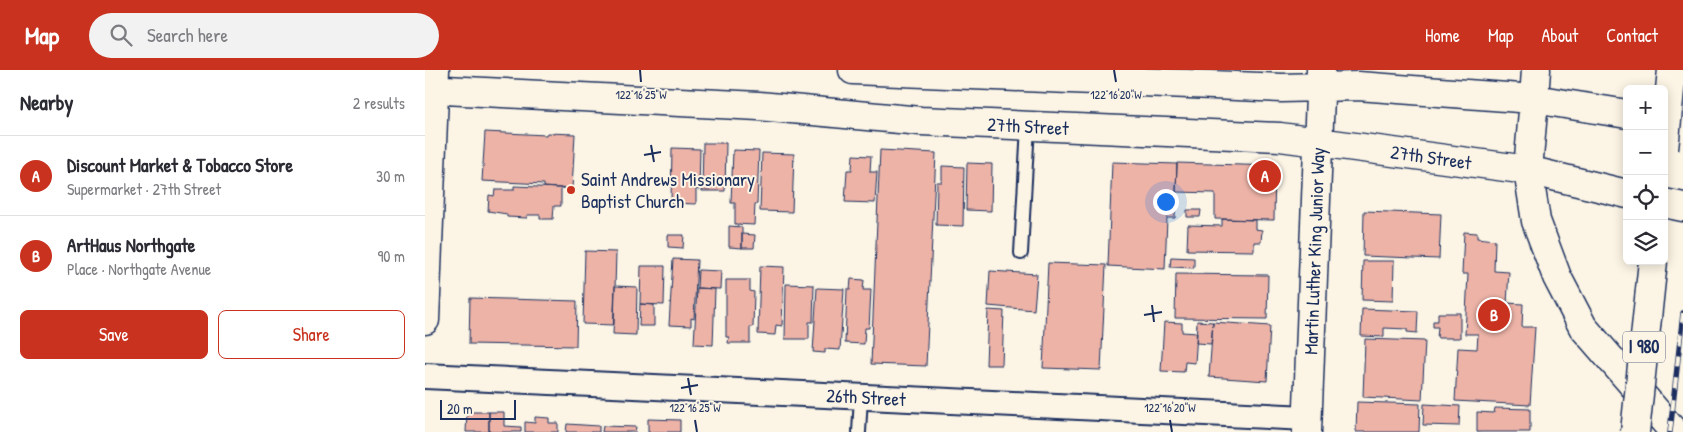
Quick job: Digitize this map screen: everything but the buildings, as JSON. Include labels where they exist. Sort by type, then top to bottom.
[{"type":"main road","points":[[853,70],[1282,88],[1321,79],[1358,86],[1534,99],[1623,113]]},
{"type":"main road","points":[[1536,70],[1528,170],[1536,221],[1557,277],[1583,327],[1674,432]]},
{"type":"main road","points":[[1666,130],[1672,70]]},
{"type":"main road","name":"Martin Luther King Junior Way","points":[[1307,425],[1321,79]]},
{"type":"main road","points":[[425,320],[432,83]]},
{"type":"main road","name":"27th Street","points":[[432,83],[749,106],[921,121],[1319,141],[1528,170],[1623,193]]},
{"type":"main road","points":[[1668,121],[1683,124]]},
{"type":"main road","points":[[1668,204],[1683,207]]},
{"type":"main road","name":"I 980","points":[[1635,432],[1653,265]]},
{"type":"street","name":"26th Street","points":[[425,376],[861,397],[1307,425]]},
{"type":"lane","points":[[1021,253],[1028,126]]},
{"type":"lane","points":[[859,432],[861,397]]},
{"type":"railway","points":[[1670,432],[1683,313]]},
{"type":"place","name":"Discount Market & Tobacco Store","points":[[1265,176]]},
{"type":"place","name":"Saint Andrews Missionary Baptist Church","points":[[571,190]]},
{"type":"place","name":"ArtHaus Northgate","points":[[1494,315]]}]
